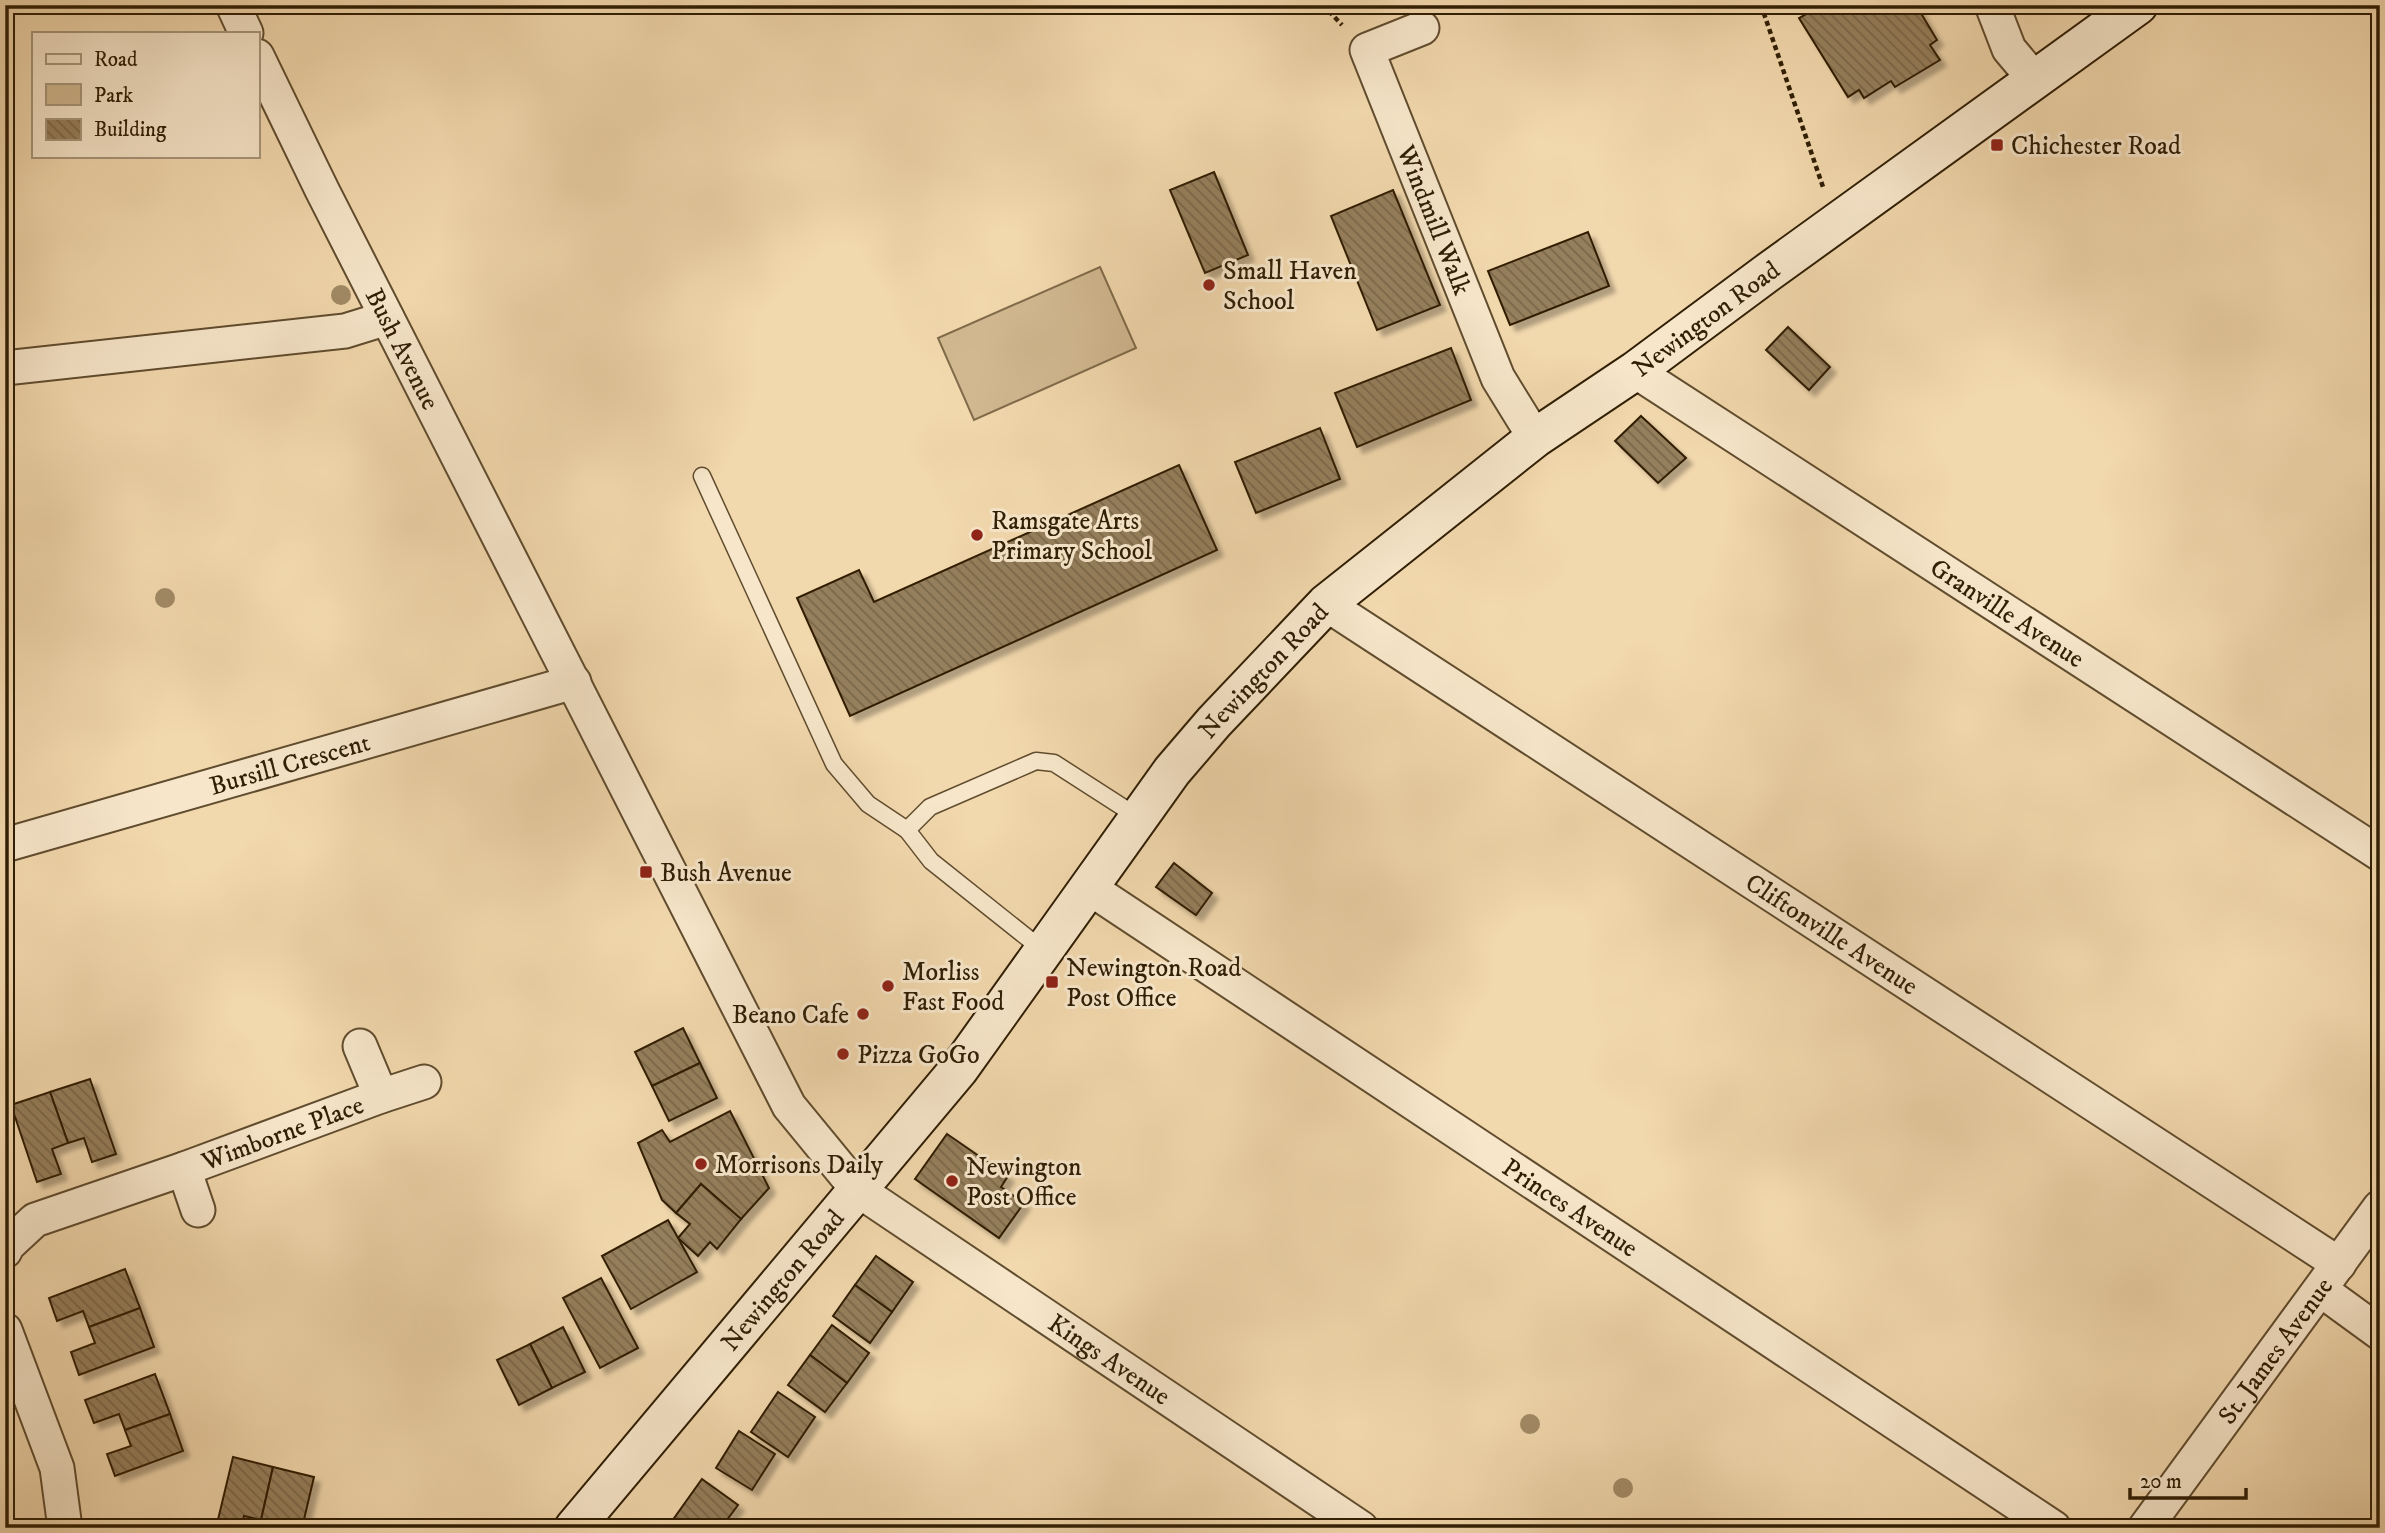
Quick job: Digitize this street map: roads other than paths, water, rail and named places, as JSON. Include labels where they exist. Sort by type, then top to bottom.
[{"type":"main road","name":"Newington Road","points":[[574,1528],[959,1069],[1172,771],[1214,722],[1326,604],[1535,438],[1635,371],[2138,5]]},
{"type":"street","points":[[233,5],[246,32]]},
{"type":"street","points":[[1992,5],[2009,49],[2035,80]]},
{"type":"street","name":"Windmill Walk","points":[[1422,28],[1367,50],[1498,378],[1535,438]]},
{"type":"street","name":"Bush Avenue","points":[[259,60],[387,318],[789,1106],[858,1190]]},
{"type":"street","points":[[5,368],[345,331],[387,318]]},
{"type":"street","name":"Granville Avenue","points":[[1635,371],[2380,854]]},
{"type":"street","name":"Cliftonville Avenue","points":[[1326,604],[2330,1277],[2380,1333]]},
{"type":"street","name":"Bursill Crescent","points":[[5,845],[574,682]]},
{"type":"street","name":"Princes Avenue","points":[[1088,887],[2054,1528]]},
{"type":"street","name":"Wimborne Place","points":[[360,1046],[381,1096]]},
{"type":"street","name":"Wimborne Place","points":[[5,1251],[35,1220],[424,1082]]},
{"type":"street","name":"Wimborne Place","points":[[184,1169],[198,1210]]},
{"type":"street","name":"Kings Avenue","points":[[858,1190],[1361,1528]]},
{"type":"street","name":"St. James Avenue","points":[[2145,1528],[2380,1207]]},
{"type":"street","points":[[5,1330],[57,1468],[65,1528]]},
{"type":"lane","points":[[702,476],[834,764],[868,804],[907,830],[931,860],[1044,951]]},
{"type":"lane","points":[[907,830],[930,807],[1036,761],[1054,763],[1138,817]]},
{"type":"place","name":"Chichester Road","points":[[1997,145]]},
{"type":"place","name":"Small Haven School","points":[[1209,285]]},
{"type":"place","name":"Ramsgate Arts Primary School","points":[[977,535]]},
{"type":"place","name":"Bush Avenue","points":[[646,872]]},
{"type":"place","name":"Newington Road Post Office","points":[[1052,982]]},
{"type":"place","name":"Morliss Fast Food","points":[[888,986]]},
{"type":"place","name":"Beano Cafe","points":[[863,1014]]},
{"type":"place","name":"Pizza GoGo","points":[[843,1054]]},
{"type":"place","name":"Morrisons Daily","points":[[701,1164]]},
{"type":"place","name":"Newington Post Office","points":[[952,1181]]}]
